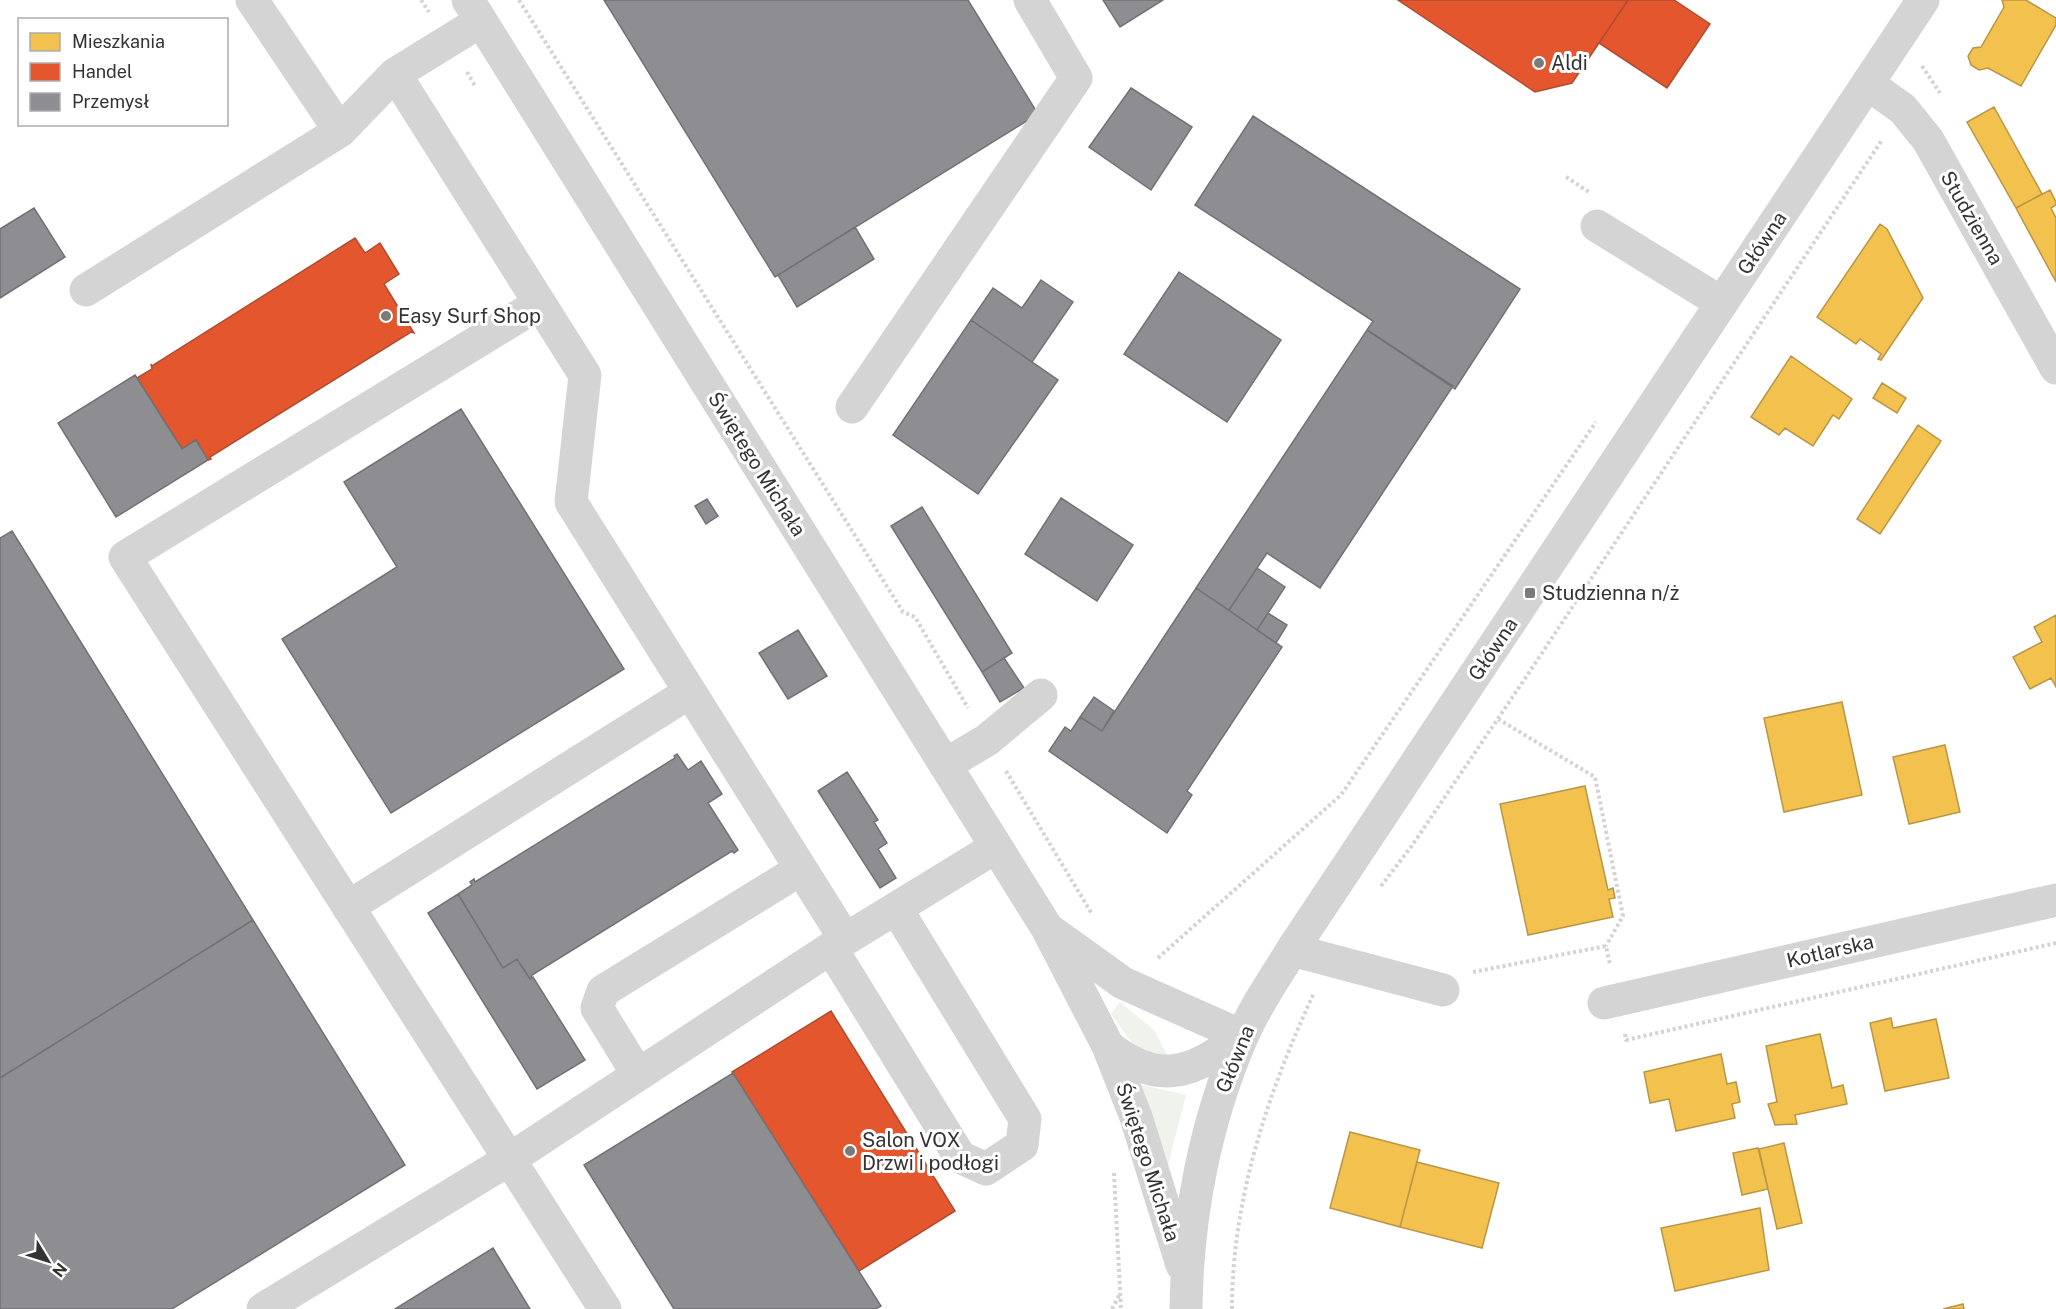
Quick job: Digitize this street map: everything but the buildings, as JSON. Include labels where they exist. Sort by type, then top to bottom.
[{"type":"street","points":[[252,0],[340,131]]},
{"type":"street","points":[[852,407],[1076,78],[1030,0]]},
{"type":"street","name":"Główna","points":[[1186,1293],[1193,1212],[1206,1143],[1242,1036],[1292,950],[1923,0]]},
{"type":"street","points":[[86,290],[340,131],[395,74],[447,41],[475,10]]},
{"type":"street","name":"Świętego Michała","points":[[475,10],[1047,928],[1108,1046],[1136,1117],[1186,1293]]},
{"type":"street","points":[[395,74],[585,375],[571,502],[801,869],[838,944],[960,1157],[986,1168],[1022,1145],[1025,1119],[896,908]]},
{"type":"street","name":"Studzienna","points":[[1868,84],[1903,109],[1928,140],[2056,368]]},
{"type":"street","points":[[1597,226],[1722,303]]},
{"type":"street","points":[[539,304],[125,557],[605,1309]]},
{"type":"street","points":[[348,907],[690,692]]},
{"type":"street","points":[[945,765],[987,740],[1041,695]]},
{"type":"street","points":[[263,1309],[510,1159],[637,1073],[838,944],[996,847]]},
{"type":"street","points":[[637,1073],[597,1008],[603,991],[801,869]]},
{"type":"street","name":"Kotlarska","points":[[1604,1003],[2056,900]]},
{"type":"street","name":"Świętego Michała","points":[[1047,928],[1123,983],[1242,1036],[1215,1056],[1184,1070],[1141,1069],[1127,1062],[1108,1046]]},
{"type":"street","points":[[1292,950],[1443,990]]},
{"type":"path","points":[[421,0],[479,91]]},
{"type":"path","points":[[519,0],[903,612],[915,617],[1097,923]]},
{"type":"path","points":[[1377,892],[1411,847],[1498,719],[1903,109],[1912,82],[1928,57]]},
{"type":"path","points":[[1156,960],[1341,795],[1598,419]]},
{"type":"path","points":[[1498,719],[1595,777],[1623,916],[1606,946]]},
{"type":"path","points":[[1232,1309],[1232,1267],[1238,1219],[1260,1134],[1286,1054],[1330,960]]},
{"type":"path","points":[[1113,1164],[1121,1309]]},
{"type":"path","points":[[1112,1309],[1120,1293]]},
{"type":"shaded area","points":[[1120,1002],[1154,1030],[1171,1062],[1136,1049],[1111,1014]]},
{"type":"shaded area","points":[[1134,1083],[1186,1095],[1165,1177]]},
{"type":"place","name":"Aldi","points":[[1539,63]]},
{"type":"place","name":"Easy Surf Shop","points":[[386,316]]},
{"type":"place","name":"Studzienna n/ż","points":[[1530,593]]},
{"type":"place","name":"Salon VOX Drzwi i podłogi","points":[[850,1151]]}]
